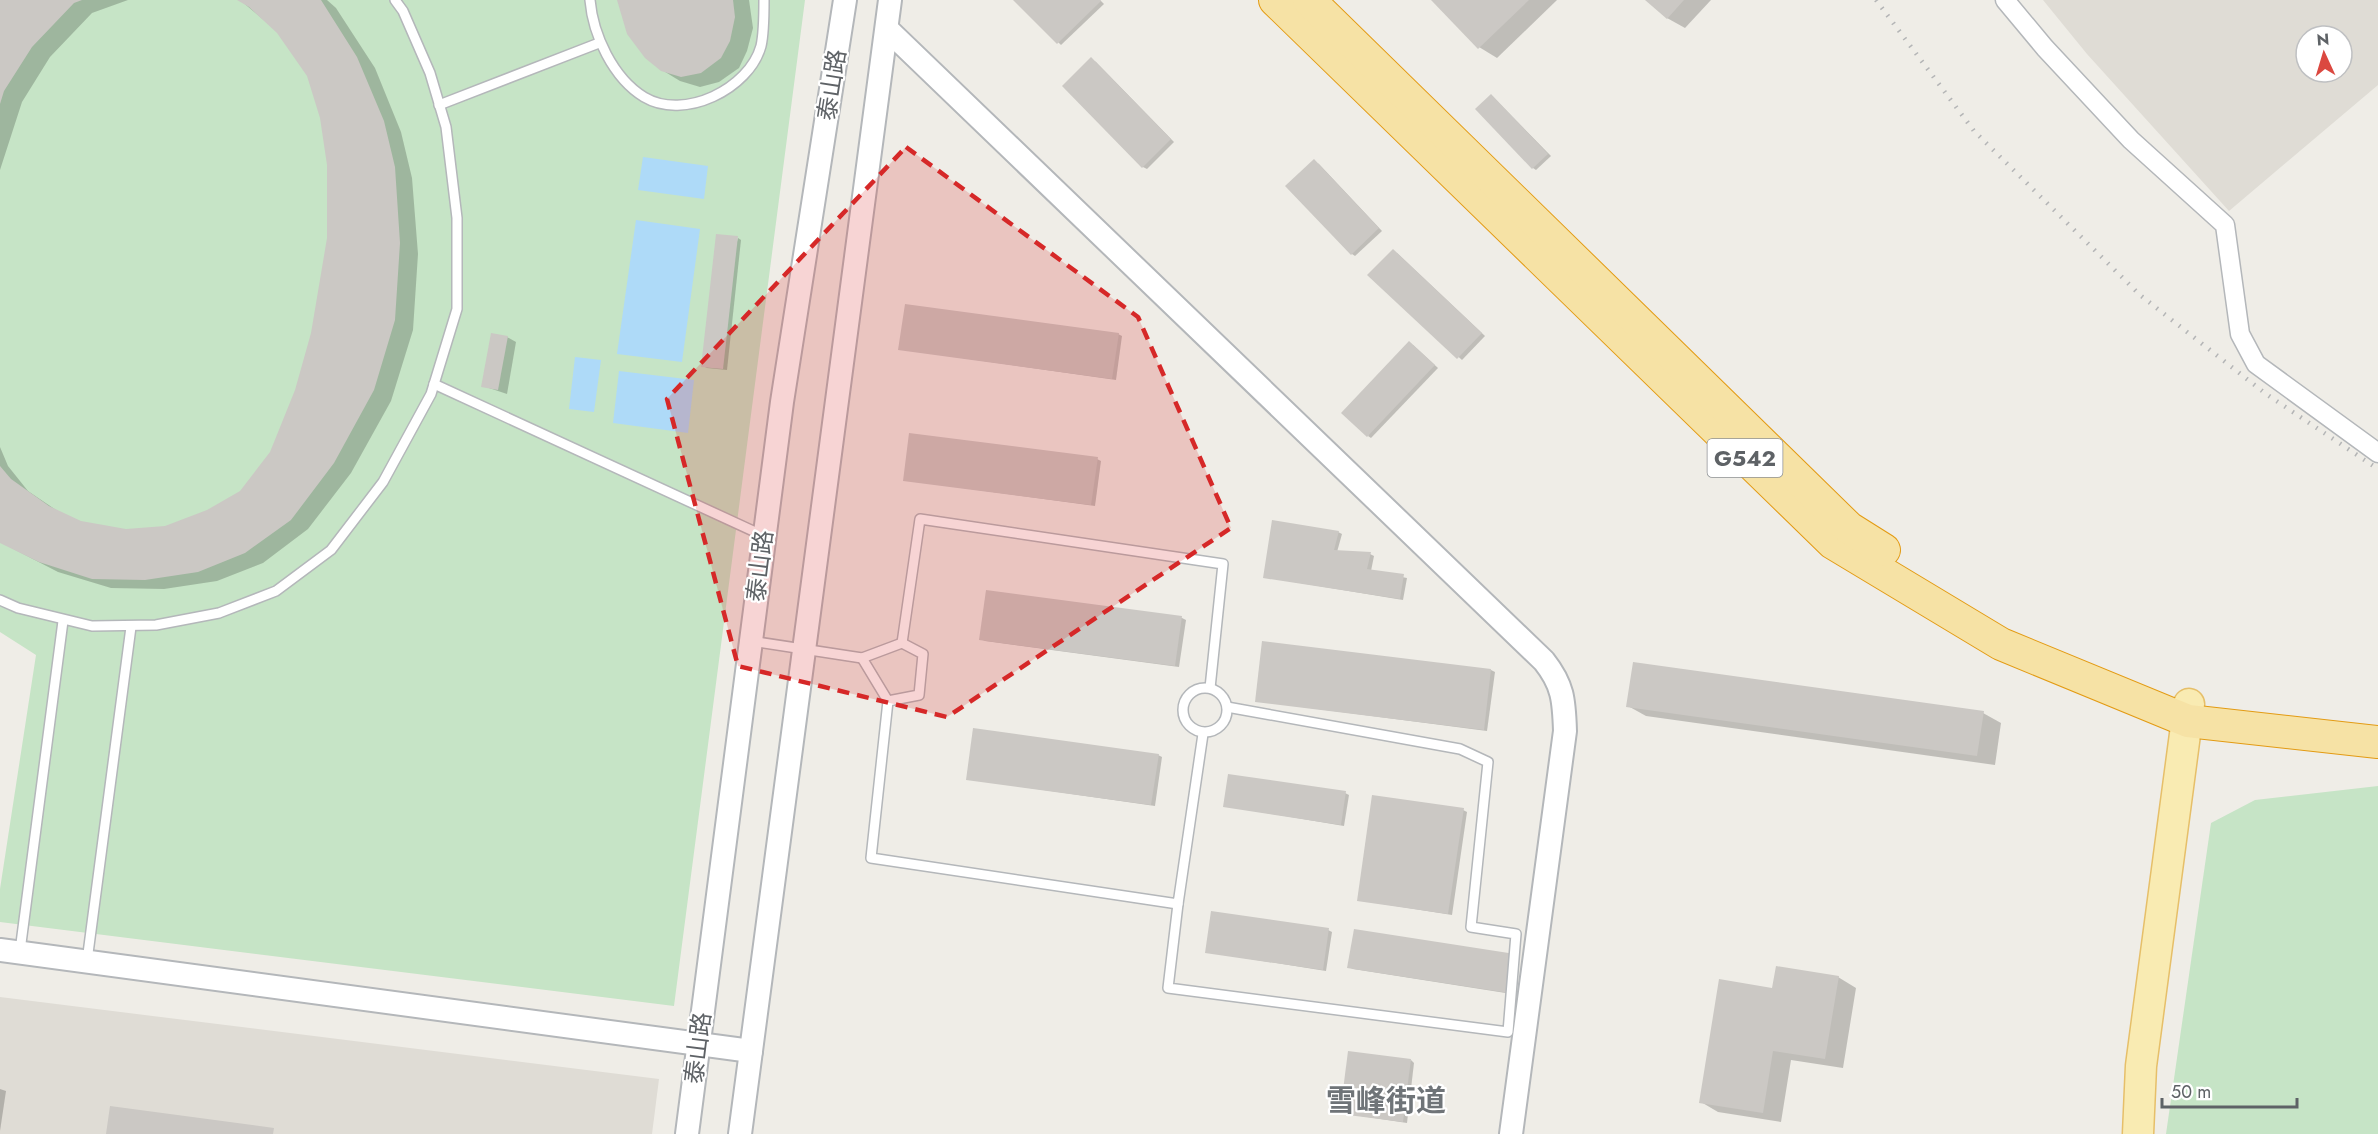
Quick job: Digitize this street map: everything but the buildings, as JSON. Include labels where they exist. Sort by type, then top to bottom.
[{"type":"highway","name":"G542","points":[[1275,0],[1833,543],[2001,644],[2196,714],[2323,737],[2378,742]]},
{"type":"highway","name":"G542","points":[[1309,0],[1849,528],[2006,627],[2196,714]]},
{"type":"main road","points":[[2138,1134],[2140,1066],[2196,714]]},
{"type":"main road","points":[[2153,1134],[2155,1067],[2196,714]]},
{"type":"street","name":"泰山路","points":[[687,1134],[782,402],[845,0]]},
{"type":"street","name":"泰山路","points":[[740,1134],[891,0]]},
{"type":"street","points":[[2005,0],[2102,110],[2177,184],[2225,225],[2240,334],[2256,364],[2378,453]]},
{"type":"street","points":[[887,28],[1544,661],[1559,680],[1564,703],[1564,741],[1511,1134]]},
{"type":"street","points":[[10,951],[751,1051]]},
{"type":"lane","points":[[0,600],[63,621],[92,627],[156,625],[229,609],[276,591],[331,550],[383,482],[434,384],[457,309],[458,218],[446,127],[430,73],[403,11],[395,0]]},
{"type":"lane","points":[[590,0],[592,19],[599,43],[618,72],[644,97],[665,104],[695,103],[724,92],[747,71],[761,47],[764,0]]},
{"type":"lane","points":[[439,105],[599,43]]},
{"type":"lane","points":[[434,384],[764,536]]},
{"type":"lane","points":[[902,643],[920,519],[1223,564],[1210,688]]},
{"type":"lane","points":[[10,951],[63,621]]},
{"type":"lane","points":[[87,961],[130,627]]},
{"type":"lane","points":[[751,641],[862,658],[902,643],[922,654],[918,694],[888,701]]},
{"type":"lane","points":[[862,658],[888,701],[871,858],[1178,904]]},
{"type":"lane","points":[[1210,688],[1222,695],[1227,707],[1225,720],[1216,731],[1203,734],[1189,728],[1181,714],[1184,700],[1195,689],[1210,688]]},
{"type":"lane","points":[[1203,734],[1168,988],[1508,1032],[1516,934],[1471,927],[1488,762],[1460,749],[1227,707]]},
{"type":"highlighted area","points":[[906,147],[1138,317],[1231,528],[947,717],[738,666],[667,399]]},
{"type":"shaded area","points":[[2043,0],[2378,0],[2378,85],[2229,211],[2087,54]]},
{"type":"shaded area","points":[[0,997],[659,1079],[652,1134],[0,1134]]},
{"type":"green space","points":[[0,0],[805,0],[674,1006],[0,922],[0,889],[36,655],[0,632]]},
{"type":"green space","points":[[2378,786],[2378,1134],[2166,1134],[2211,823],[2255,800]]},
{"type":"water","points":[[643,157],[708,166],[704,199],[638,190]]},
{"type":"water","points":[[636,220],[700,229],[682,362],[617,354]]},
{"type":"water","points":[[575,357],[601,360],[594,412],[569,409]]},
{"type":"water","points":[[619,371],[694,380],[688,433],[613,423]]},
{"type":"railway","points":[[1876,0],[1974,131],[2140,295],[2266,394],[2378,469]]},
{"type":"district","name":"雪峰街道","points":[[1386,1101]]}]
